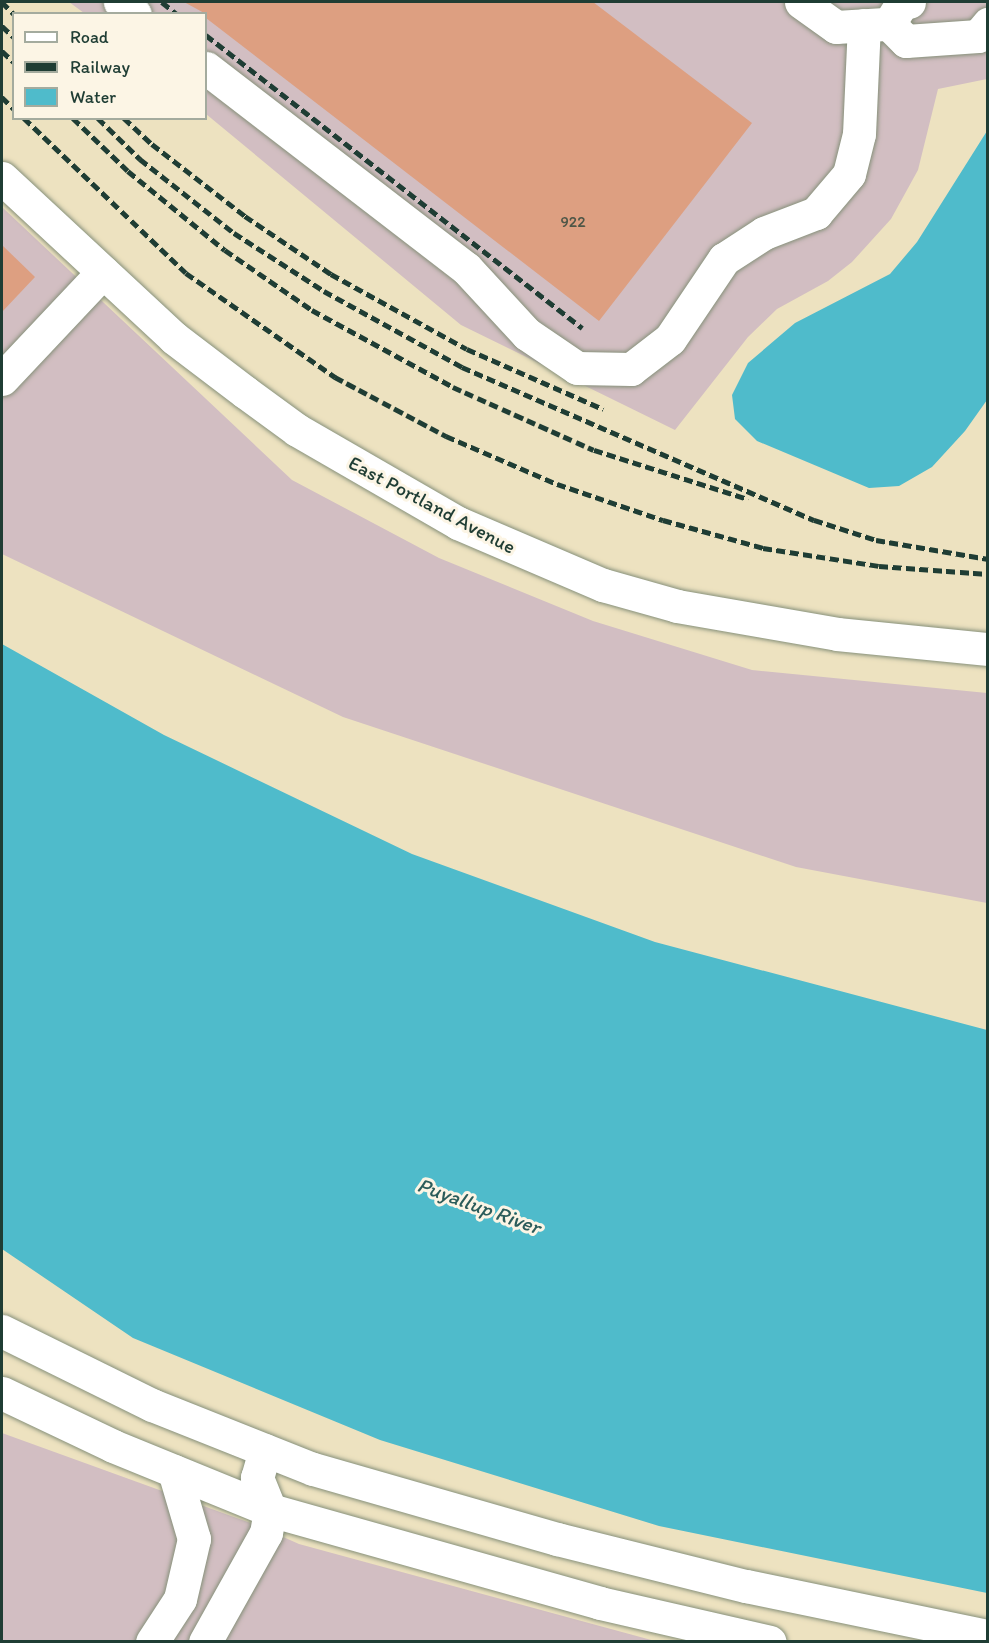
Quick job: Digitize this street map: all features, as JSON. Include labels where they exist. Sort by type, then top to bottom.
[{"type":"street","points":[[120,2],[132,12]]},
{"type":"street","points":[[801,2],[836,27],[888,17]]},
{"type":"street","points":[[888,17],[906,41],[978,36],[987,24]]},
{"type":"street","points":[[207,69],[466,268],[527,334],[577,368],[631,369],[670,339],[724,259],[764,233],[816,213],[849,174],[888,17]]},
{"type":"street","name":"East Portland Avenue","points":[[2,178],[174,338],[297,429],[407,496],[534,557],[603,585],[677,606],[837,634],[987,650]]},
{"type":"street","points":[[2,379],[103,272]]},
{"type":"street","points":[[2,1331],[152,1405],[313,1468],[557,1539],[746,1586],[987,1636]]},
{"type":"street","points":[[2,1393],[174,1471],[270,1510],[600,1603],[770,1641]]},
{"type":"street","points":[[205,1641],[262,1544],[270,1510],[257,1478],[265,1450]]},
{"type":"street","points":[[152,1641],[180,1599],[194,1539],[174,1471]]},
{"type":"shaded area","points":[[69,2],[987,2],[987,79],[938,89],[918,170],[891,219],[852,262],[828,281],[777,309],[748,337],[675,430],[461,325],[207,115],[207,12],[83,12]]},
{"type":"shaded area","points":[[2,207],[292,480],[439,558],[593,621],[752,670],[987,693],[987,903],[796,867],[343,717],[2,554]]},
{"type":"shaded area","points":[[2,1433],[256,1525],[299,1544],[655,1641],[2,1642]]},
{"type":"water","points":[[987,131],[987,400],[965,431],[932,467],[899,486],[869,488],[757,441],[735,419],[732,395],[748,363],[795,323],[890,274],[917,242]]},
{"type":"water","name":"Puyallup River","points":[[2,644],[164,735],[412,854],[655,942],[987,1030],[987,1593],[659,1526],[380,1440],[133,1338],[2,1249]]},
{"type":"building","points":[[184,2],[593,2],[752,123],[599,321],[207,19],[207,12],[202,12]]},
{"type":"building","points":[[2,245],[35,277],[2,312]]},
{"type":"railway","points":[[2,2],[12,12]]},
{"type":"railway","points":[[162,2],[174,12]]},
{"type":"railway","points":[[2,26],[12,35]]},
{"type":"railway","points":[[207,36],[583,328]]},
{"type":"railway","points":[[2,51],[12,60]]},
{"type":"railway","points":[[2,97],[12,107]]},
{"type":"railway","points":[[26,120],[186,273],[335,377],[446,436],[557,484],[663,520],[763,548],[879,566],[988,574]]},
{"type":"railway","points":[[75,120],[128,171],[225,250],[312,310],[453,387],[594,450],[748,499]]},
{"type":"railway","points":[[100,120],[140,159],[234,233],[324,291],[462,367],[814,520],[876,540],[988,559]]},
{"type":"railway","points":[[126,120],[152,144],[245,216],[331,274],[467,349],[603,409]]}]
